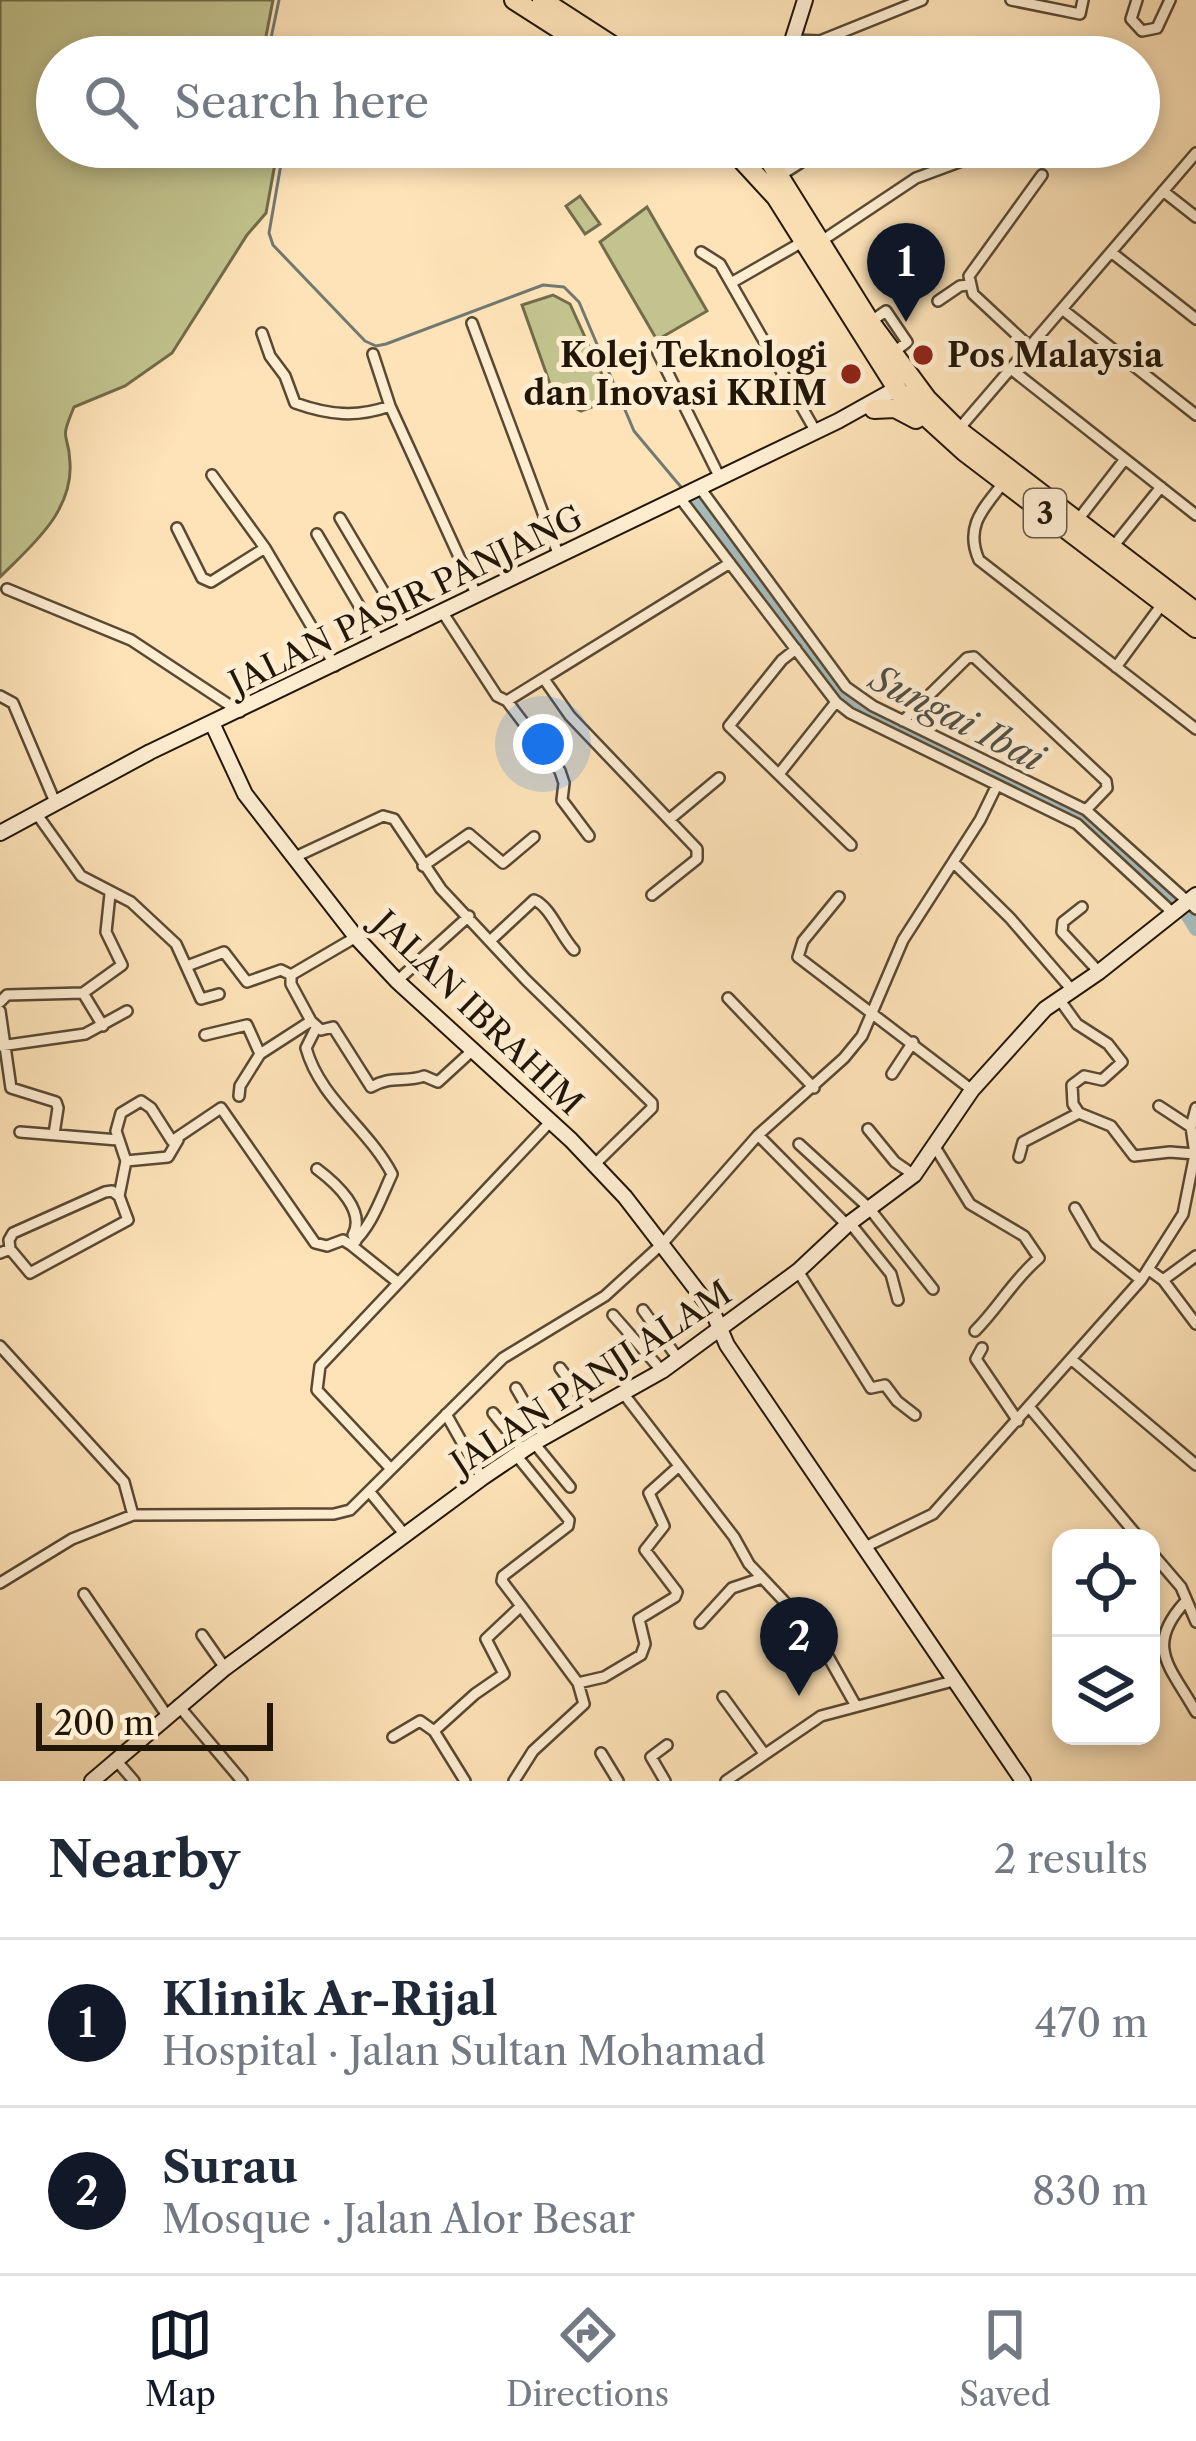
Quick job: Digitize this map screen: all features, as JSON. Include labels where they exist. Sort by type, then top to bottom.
[{"type":"highway","points":[[514,0],[570,36]]},
{"type":"highway","points":[[549,2],[599,36]]},
{"type":"highway","name":"3","points":[[749,168],[812,242],[870,322],[899,392],[965,452],[1196,628]]},
{"type":"highway","name":"3","points":[[763,168],[776,197]]},
{"type":"highway","name":"3","points":[[775,168],[812,242],[885,357],[958,430],[1196,612]]},
{"type":"highway","points":[[780,168],[780,173]]},
{"type":"highway","points":[[870,322],[900,380],[899,392],[911,394],[958,430]]},
{"type":"highway","points":[[885,357],[875,404],[903,411],[965,452]]},
{"type":"main road","points":[[795,36],[805,0]]},
{"type":"main road","name":"JALAN PASIR PANJANG","points":[[0,833],[212,723],[838,421],[894,400],[899,392]]},
{"type":"main road","name":"JALAN IBRAHIM","points":[[212,723],[245,794],[356,937],[397,981],[595,1164],[664,1243],[712,1310],[727,1345],[1022,1781]]},
{"type":"main road","name":"JALAN PANJI ALAM","points":[[92,1781],[226,1668],[482,1478],[679,1360],[798,1271],[849,1224],[914,1175],[972,1090],[1026,1028],[1194,901]]},
{"type":"street","points":[[832,36],[922,0]]},
{"type":"street","points":[[1011,0],[1074,8],[1083,0]]},
{"type":"street","points":[[1137,0],[1131,19],[1142,32],[1156,28],[1170,0]]},
{"type":"street","points":[[958,430],[1196,153]]},
{"type":"street","points":[[780,173],[790,168]]},
{"type":"street","points":[[731,283],[812,242],[916,178],[943,168]]},
{"type":"street","points":[[1030,346],[973,295],[968,285],[969,276],[1005,221],[1042,175]]},
{"type":"street","points":[[1163,191],[1196,217]]},
{"type":"street","points":[[701,252],[716,258],[816,432]]},
{"type":"street","points":[[1111,252],[1196,319]]},
{"type":"street","points":[[938,301],[968,285]]},
{"type":"street","points":[[1062,309],[1196,416]]},
{"type":"street","points":[[472,323],[559,556]]},
{"type":"street","points":[[262,333],[295,403],[341,415],[367,414],[390,406]]},
{"type":"street","points":[[658,353],[720,478]]},
{"type":"street","points":[[373,354],[390,406],[477,596]]},
{"type":"street","points":[[1011,368],[1196,514]]},
{"type":"street","points":[[1077,521],[1126,459]]},
{"type":"street","points":[[212,475],[265,548],[335,666]]},
{"type":"street","points":[[1004,482],[973,524],[973,547],[979,560],[1196,729]]},
{"type":"street","points":[[1112,548],[1161,487]]},
{"type":"street","points":[[700,488],[846,687],[1077,824],[1174,914]]},
{"type":"street","points":[[680,497],[836,702],[996,787],[1015,784],[1086,810],[1194,901]]},
{"type":"street","points":[[340,518],[407,631]]},
{"type":"street","points":[[177,528],[202,578],[211,582],[265,548]]},
{"type":"street","points":[[317,534],[381,643]]},
{"type":"street","points":[[507,700],[730,562]]},
{"type":"street","points":[[7,589],[131,640],[240,712]]},
{"type":"street","points":[[1116,667],[1163,603]]},
{"type":"street","points":[[443,613],[497,696],[507,700],[560,771],[562,800],[589,836]]},
{"type":"street","points":[[796,649],[728,726],[851,845]]},
{"type":"street","points":[[903,721],[967,658],[974,657],[1106,781],[1107,788],[1086,810]]},
{"type":"street","points":[[544,679],[570,716],[671,818],[699,855],[652,895]]},
{"type":"street","points":[[0,696],[14,703],[55,802]]},
{"type":"street","points":[[779,774],[836,702]]},
{"type":"street","points":[[671,818],[719,778]]},
{"type":"street","points":[[2,1579],[72,1539],[133,1515],[344,1514],[503,1358],[605,1296],[664,1243],[758,1135],[814,1088],[862,1036],[903,940],[996,787]]},
{"type":"street","points":[[36,813],[81,876],[128,900],[171,938],[200,999],[219,994]]},
{"type":"street","points":[[293,858],[388,814],[423,866],[653,1106],[595,1164]]},
{"type":"street","points":[[423,866],[469,834],[503,863],[534,837]]},
{"type":"street","points":[[953,862],[1010,918],[1066,994],[1077,1024],[1108,1044],[1122,1062],[1102,1080],[1084,1076],[1072,1084],[1072,1103],[1078,1113],[1111,1126],[1135,1156],[1195,1154]]},
{"type":"street","points":[[54,1134],[56,1102],[11,1088],[0,1007],[7,995],[83,993],[122,965],[106,932],[110,894]]},
{"type":"street","points":[[839,898],[796,953],[972,1090]]},
{"type":"street","points":[[491,940],[534,900],[546,907],[574,950]]},
{"type":"street","points":[[1082,908],[1063,922],[1062,932],[1099,972]]},
{"type":"street","points":[[397,981],[469,916]]},
{"type":"street","points":[[291,976],[356,937]]},
{"type":"street","points":[[187,966],[224,952],[247,982],[281,970],[291,976]]},
{"type":"street","points":[[291,976],[313,1024],[306,1048],[314,1070],[392,1174],[370,1215],[368,1229],[353,1243]]},
{"type":"street","points":[[83,993],[103,1026]]},
{"type":"street","points":[[728,998],[814,1088]]},
{"type":"street","points":[[2,1046],[85,1034],[127,1011]]},
{"type":"street","points":[[238,1096],[260,1054],[313,1024],[337,1030],[370,1087],[398,1076],[412,1080],[424,1076],[438,1082],[474,1049]]},
{"type":"street","points":[[205,1034],[247,1025],[260,1054]]},
{"type":"street","points":[[892,1074],[913,1042]]},
{"type":"street","points":[[119,1196],[104,1192],[14,1233],[5,1251],[26,1272],[34,1272],[128,1220],[119,1196],[126,1161],[116,1131],[121,1113],[141,1101],[151,1108],[168,1136],[178,1140]]},
{"type":"street","points":[[1159,1106],[1191,1127]]},
{"type":"street","points":[[126,1161],[168,1156],[178,1140],[221,1108],[315,1243],[353,1243],[396,1281]]},
{"type":"street","points":[[865,1547],[933,1514],[1141,1280],[1183,1214],[1195,1154],[1191,1127],[1196,1108]]},
{"type":"street","points":[[1019,1157],[1022,1142],[1078,1113]]},
{"type":"street","points":[[391,1469],[317,1390],[320,1366],[551,1121]]},
{"type":"street","points":[[868,1129],[895,1162],[914,1175]]},
{"type":"street","points":[[20,1132],[118,1140]]},
{"type":"street","points":[[758,1135],[849,1224],[891,1274],[898,1300]]},
{"type":"street","points":[[799,1144],[869,1208],[933,1289]]},
{"type":"street","points":[[935,1147],[968,1202],[1024,1236],[1039,1258],[1013,1281],[996,1310],[975,1331]]},
{"type":"street","points":[[317,1169],[332,1180],[358,1215],[353,1243]]},
{"type":"street","points":[[1075,1208],[1096,1244],[1141,1280]]},
{"type":"street","points":[[1163,1280],[1196,1256]]},
{"type":"street","points":[[1148,1269],[1163,1280],[1196,1324]]},
{"type":"street","points":[[798,1271],[871,1388],[885,1385],[915,1414]]},
{"type":"street","points":[[643,1310],[679,1360]]},
{"type":"street","points":[[613,1315],[662,1371]]},
{"type":"street","points":[[0,1346],[124,1482],[133,1515]]},
{"type":"street","points":[[982,1348],[976,1359],[1018,1421]]},
{"type":"street","points":[[1072,1359],[1196,1465]]},
{"type":"street","points":[[560,1368],[592,1411]]},
{"type":"street","points":[[514,1781],[521,1765],[549,1733],[581,1709],[584,1698],[578,1683],[502,1581],[562,1532],[569,1520],[530,1447],[516,1388]]},
{"type":"street","points":[[623,1393],[762,1578],[816,1635],[856,1706]]},
{"type":"street","points":[[1030,1408],[1131,1529]]},
{"type":"street","points":[[446,1414],[482,1478]]},
{"type":"street","points":[[493,1414],[570,1487]]},
{"type":"street","points":[[578,1683],[604,1677],[641,1654],[645,1644],[639,1619],[675,1597],[677,1592],[645,1550],[664,1526],[649,1493],[679,1466]]},
{"type":"street","points":[[369,1491],[405,1535]]},
{"type":"street","points":[[1160,1564],[1196,1622]]},
{"type":"street","points":[[700,1623],[732,1588],[762,1578]]},
{"type":"street","points":[[1196,1581],[1165,1626],[1163,1644],[1196,1712]]},
{"type":"street","points":[[84,1594],[172,1710],[242,1781]]},
{"type":"street","points":[[434,1731],[504,1674],[486,1640],[521,1606]]},
{"type":"street","points":[[202,1635],[226,1668]]},
{"type":"street","points":[[726,1781],[802,1726],[856,1706],[953,1681]]},
{"type":"street","points":[[723,1696],[763,1753]]},
{"type":"street","points":[[394,1737],[418,1721],[434,1731],[465,1781]]},
{"type":"street","points":[[665,1781],[651,1757],[667,1744]]},
{"type":"street","points":[[601,1753],[618,1781]]},
{"type":"street","points":[[115,1760],[134,1781]]},
{"type":"green space","points":[[0,0],[273,0],[266,36],[36,36],[36,168],[274,168],[266,213],[172,353],[125,386],[74,407],[65,433],[70,463],[65,497],[48,527],[0,577]]},
{"type":"green space","points":[[580,196],[600,224],[585,234],[566,206]]},
{"type":"green space","points":[[647,207],[707,311],[657,340],[600,242]]},
{"type":"green space","points":[[553,295],[570,304],[613,399],[581,411],[555,398],[522,305]]},
{"type":"waterway","points":[[271,36],[279,0]]},
{"type":"waterway","points":[[280,168],[269,233],[273,245],[365,341],[376,346],[543,285],[564,287],[579,302],[634,431],[681,487]]},
{"type":"waterway","name":"Sungai Ibai","points":[[694,500],[845,695],[1079,814],[1178,902]]},
{"type":"waterway","name":"Sungai Ibai","points":[[1185,911],[1196,929]]},
{"type":"place","name":"Klinik Ar-Rijal","points":[[906,322]]},
{"type":"place","name":"Pos Malaysia","points":[[923,355]]},
{"type":"place","name":"Kolej Teknologi dan Inovasi KRIM","points":[[851,374]]},
{"type":"place","name":"Surau","points":[[799,1696]]}]
